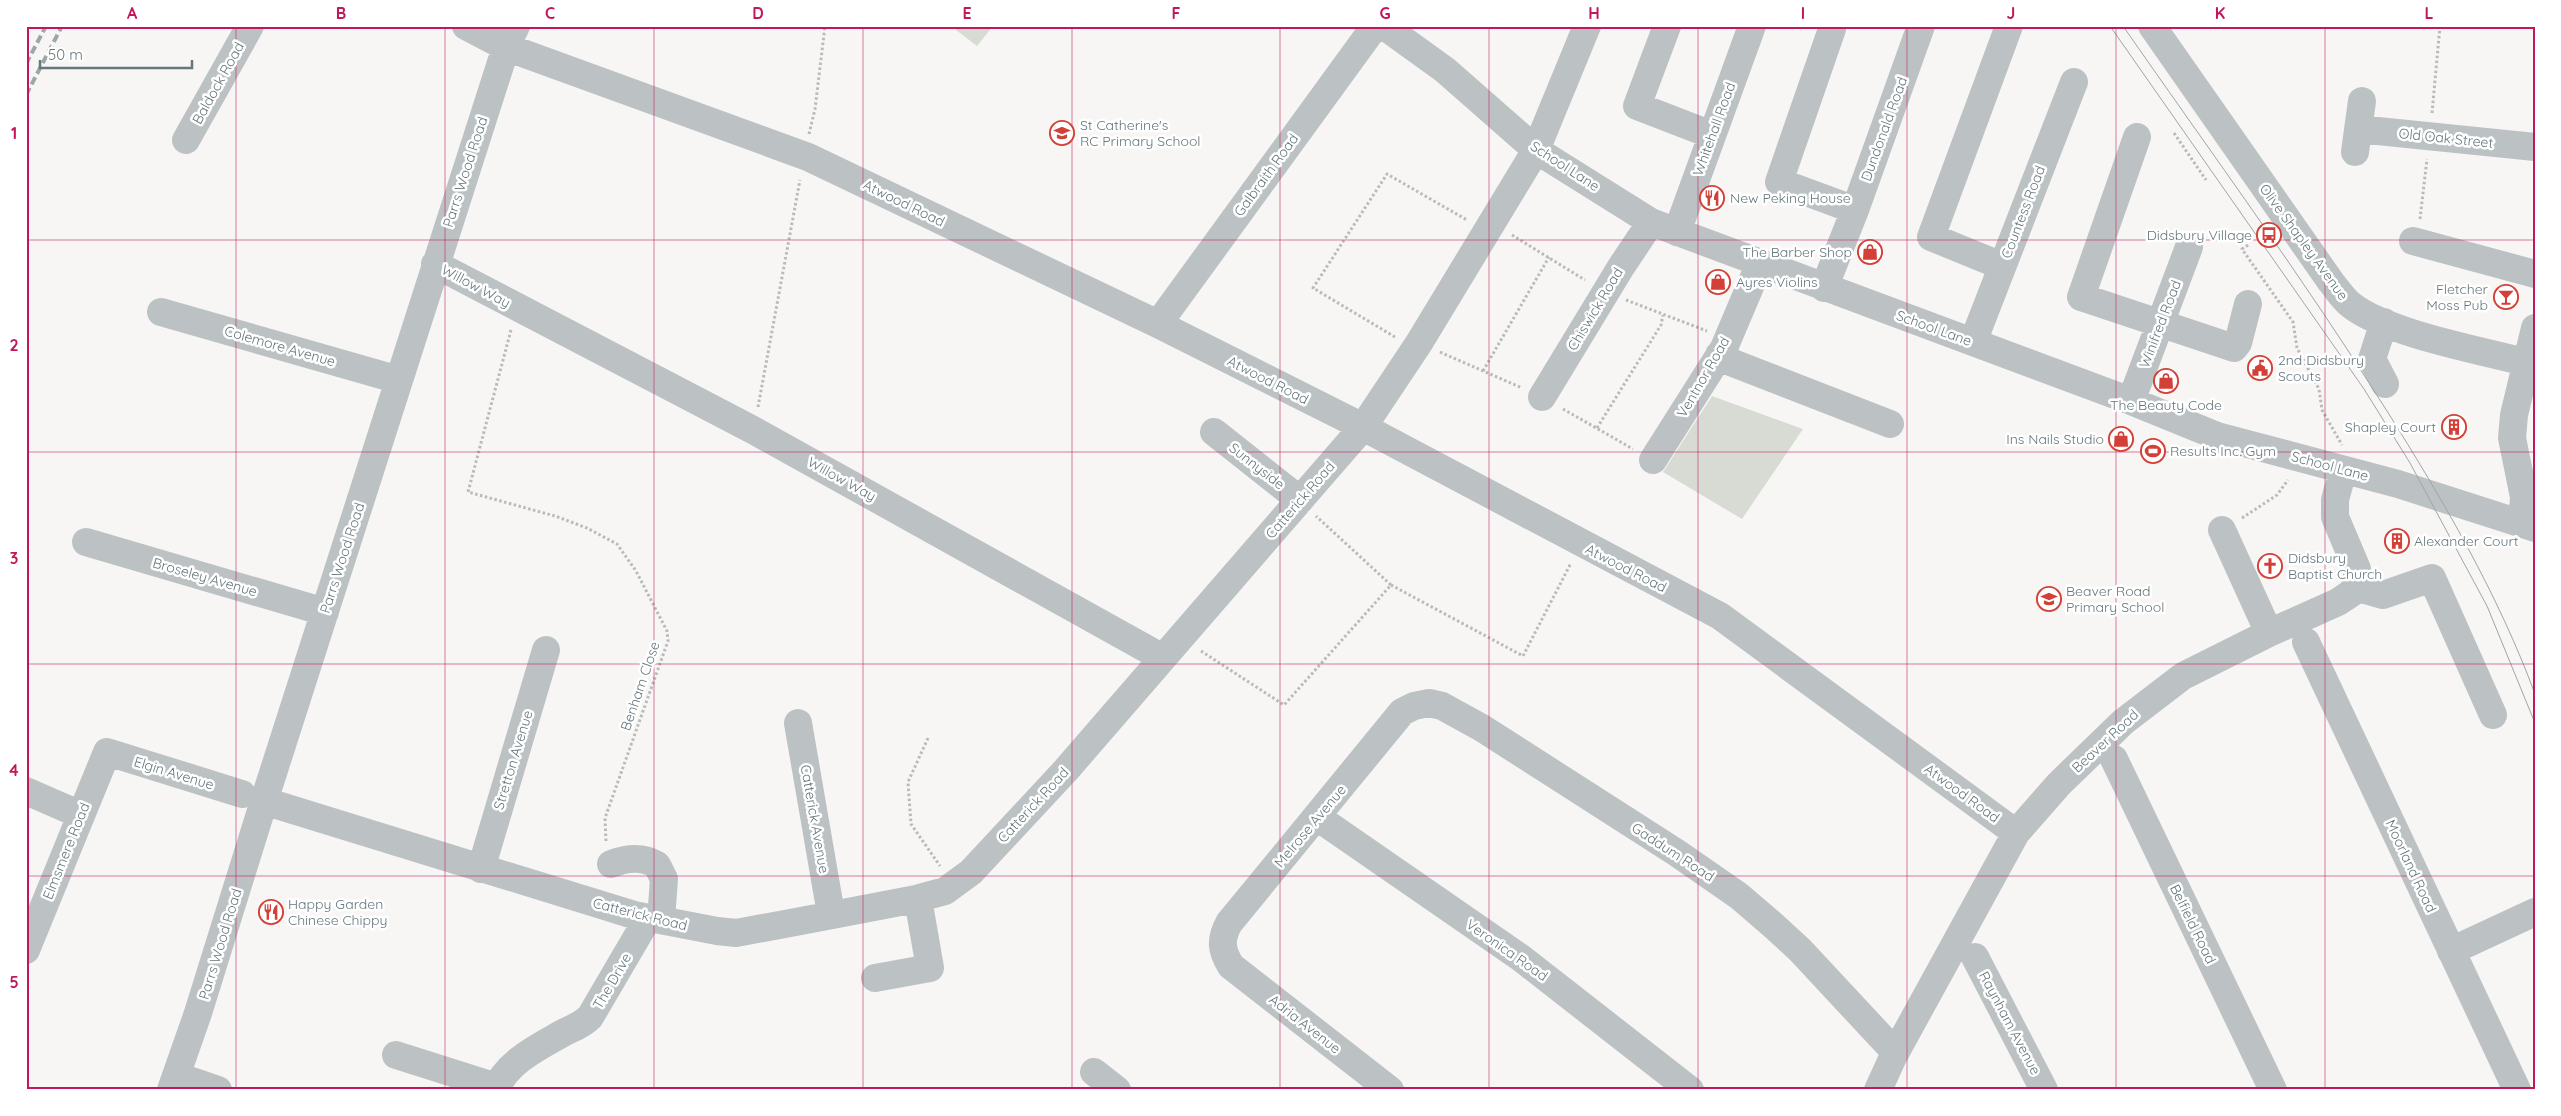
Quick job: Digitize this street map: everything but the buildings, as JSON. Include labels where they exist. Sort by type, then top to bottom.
[{"type":"street","name":"Baldock Road","points":[[186,140],[250,26]]},
{"type":"street","name":"Atwood Road","points":[[466,26],[511,37],[804,156],[1158,324],[1363,427],[1580,544],[1720,616],[2016,832]]},
{"type":"street","name":"Galbraith Road","points":[[1158,324],[1375,26]]},
{"type":"street","name":"School Lane","points":[[1384,26],[1446,70],[1536,150],[1651,222],[2131,401],[2217,436],[2398,484],[2465,505],[2529,511]]},
{"type":"street","name":"Catterick Road","points":[[253,797],[481,869],[654,919],[736,932],[918,899],[945,891],[971,872],[1066,770],[1363,427],[1415,349],[1536,150],[1587,26]]},
{"type":"street","points":[[1667,26],[1637,106],[1712,135]]},
{"type":"street","name":"Whitehall Road","points":[[1677,232],[1752,26]]},
{"type":"street","name":"Dundonald Road","points":[[1824,288],[1855,210],[1921,26]]},
{"type":"street","points":[[2002,266],[1931,237],[2009,26]]},
{"type":"street","name":"Olive Shapley Avenue","points":[[2152,26],[2331,282],[2349,304],[2384,322],[2409,332],[2525,362]]},
{"type":"street","points":[[1832,29],[1779,182],[1855,210]]},
{"type":"street","name":"Parrs Wood Road","points":[[174,1083],[253,797],[325,612],[435,264],[511,37]]},
{"type":"street","name":"Countess Road","points":[[1973,342],[2074,82]]},
{"type":"street","name":"Old Oak Street","points":[[2362,101],[2356,140],[2430,136],[2535,147]]},
{"type":"street","points":[[2137,136],[2081,297],[2159,325],[2234,348],[2238,343],[2248,304]]},
{"type":"street","name":"Chiswick Road","points":[[1542,397],[1651,222]]},
{"type":"street","points":[[2415,242],[2535,274]]},
{"type":"street","name":"Winifred Road","points":[[2131,401],[2189,247]]},
{"type":"street","name":"Ventnor Road","points":[[1654,460],[1723,346],[1760,263]]},
{"type":"street","name":"Willow Way","points":[[435,264],[1172,648]]},
{"type":"street","name":"Colemore Avenue","points":[[161,312],[398,380]]},
{"type":"street","points":[[2384,322],[2372,359],[2385,384]]},
{"type":"street","points":[[2529,511],[2512,438],[2514,415],[2525,362],[2535,328]]},
{"type":"street","points":[[1723,346],[1733,364],[1890,424]]},
{"type":"street","name":"Sunnyside","points":[[1214,432],[1300,500]]},
{"type":"street","points":[[2343,470],[2335,500],[2336,517],[2356,568],[2357,580],[2355,587],[2384,595],[2432,578],[2493,715]]},
{"type":"street","points":[[2222,530],[2269,633]]},
{"type":"street","name":"Broseley Avenue","points":[[86,542],[325,612]]},
{"type":"street","name":"Beaver Road","points":[[1878,1090],[1895,1052],[2016,832],[2059,784],[2123,722],[2183,676],[2269,633],[2338,602],[2353,592],[2355,587]]},
{"type":"street","name":"Moorland Road","points":[[2306,642],[2517,1090]]},
{"type":"street","name":"Stretton Avenue","points":[[481,869],[546,650]]},
{"type":"street","name":"Gaddum Road","points":[[1414,706],[1430,703],[1442,706],[1482,728],[1678,853],[1739,896],[1800,950],[1895,1052]]},
{"type":"street","name":"Melrose Avenue","points":[[1224,955],[1221,946],[1222,936],[1229,923],[1402,712],[1414,706]]},
{"type":"street","name":"Catterick Avenue","points":[[798,723],[831,914]]},
{"type":"street","name":"Elgin Avenue","points":[[106,752],[253,797]]},
{"type":"street","name":"Elmsmere Road","points":[[26,950],[106,752]]},
{"type":"street","name":"Belfield Road","points":[[2114,758],[2273,1090]]},
{"type":"street","points":[[26,791],[81,815]]},
{"type":"street","name":"Veronica Road","points":[[1317,817],[1521,958],[1690,1090]]},
{"type":"street","points":[[608,854],[627,859],[649,860],[657,865],[664,880],[654,919]]},
{"type":"street","points":[[875,978],[930,968],[918,899]]},
{"type":"street","points":[[2452,951],[2535,912]]},
{"type":"street","name":"The Drive","points":[[496,1088],[522,1057],[578,1027],[590,1017],[654,919]]},
{"type":"street","name":"Adria Avenue","points":[[1224,955],[1231,966],[1240,974],[1390,1090]]},
{"type":"street","name":"Raynham Avenue","points":[[1975,957],[2044,1090]]},
{"type":"street","points":[[396,1055],[496,1088]]},
{"type":"street","points":[[1094,1072],[1117,1090]]},
{"type":"street","points":[[174,1083],[218,1090]]},
{"type":"path","points":[[754,430],[804,156],[815,109],[825,26]]},
{"type":"path","points":[[2415,242],[2430,136],[2440,26]]},
{"type":"path","points":[[2174,133],[2206,180]]},
{"type":"path","points":[[1415,349],[1313,288],[1387,174],[1549,257],[1606,292],[1663,316],[1723,346]]},
{"type":"path","points":[[2248,245],[2242,248],[2294,322],[2297,348],[2318,389],[2322,410],[2342,442],[2343,470]]},
{"type":"path","points":[[1483,371],[1549,257]]},
{"type":"path","name":"Willow Way","points":[[517,308],[468,492],[555,516],[587,528],[617,544]]},
{"type":"path","points":[[1597,428],[1661,325],[1663,316]]},
{"type":"path","points":[[2222,530],[2277,495],[2285,485],[2298,458]]},
{"type":"path","points":[[1300,500],[1391,585],[1522,656],[1580,544]]},
{"type":"path","name":"Benham Close","points":[[608,854],[605,818],[668,641],[667,631],[659,614],[636,571],[617,544]]},
{"type":"path","points":[[1172,648],[1284,704],[1391,585]]},
{"type":"path","points":[[928,738],[908,782],[910,824],[954,885]]},
{"type":"shaded area","points":[[958,26],[993,26],[977,46],[956,30]]},
{"type":"shaded area","points":[[1712,396],[1803,429],[1742,519],[1663,472]]},
{"type":"tram line","points":[[2110,26],[2364,389],[2410,463],[2487,606],[2535,723]]},
{"type":"tram line","points":[[2123,26],[2290,265],[2408,445],[2449,513],[2487,584],[2535,694]]},
{"type":"railway","points":[[26,64],[46,26]]},
{"type":"railway","points":[[26,95],[62,26]]},
{"type":"place","name":"St Catherine's RC Primary School","points":[[1062,133]]},
{"type":"place","name":"New Peking House","points":[[1712,198]]},
{"type":"place","name":"Didsbury Village","points":[[2269,235]]},
{"type":"place","name":"The Barber Shop","points":[[1870,252]]},
{"type":"place","name":"Ayres Violins","points":[[1718,282]]},
{"type":"place","name":"Fletcher Moss Pub","points":[[2506,297]]},
{"type":"place","name":"2nd Didsbury Scouts","points":[[2260,368]]},
{"type":"place","name":"The Beauty Code","points":[[2166,381]]},
{"type":"place","name":"Shapley Court","points":[[2454,427]]},
{"type":"place","name":"Ins Nails Studio","points":[[2121,439]]},
{"type":"place","name":"Results Inc. Gym","points":[[2153,451]]},
{"type":"place","name":"Alexander Court","points":[[2397,541]]},
{"type":"place","name":"Didsbury Baptist Church","points":[[2270,566]]},
{"type":"place","name":"Beaver Road Primary School","points":[[2049,599]]},
{"type":"place","name":"Happy Garden Chinese Chippy","points":[[271,912]]}]
